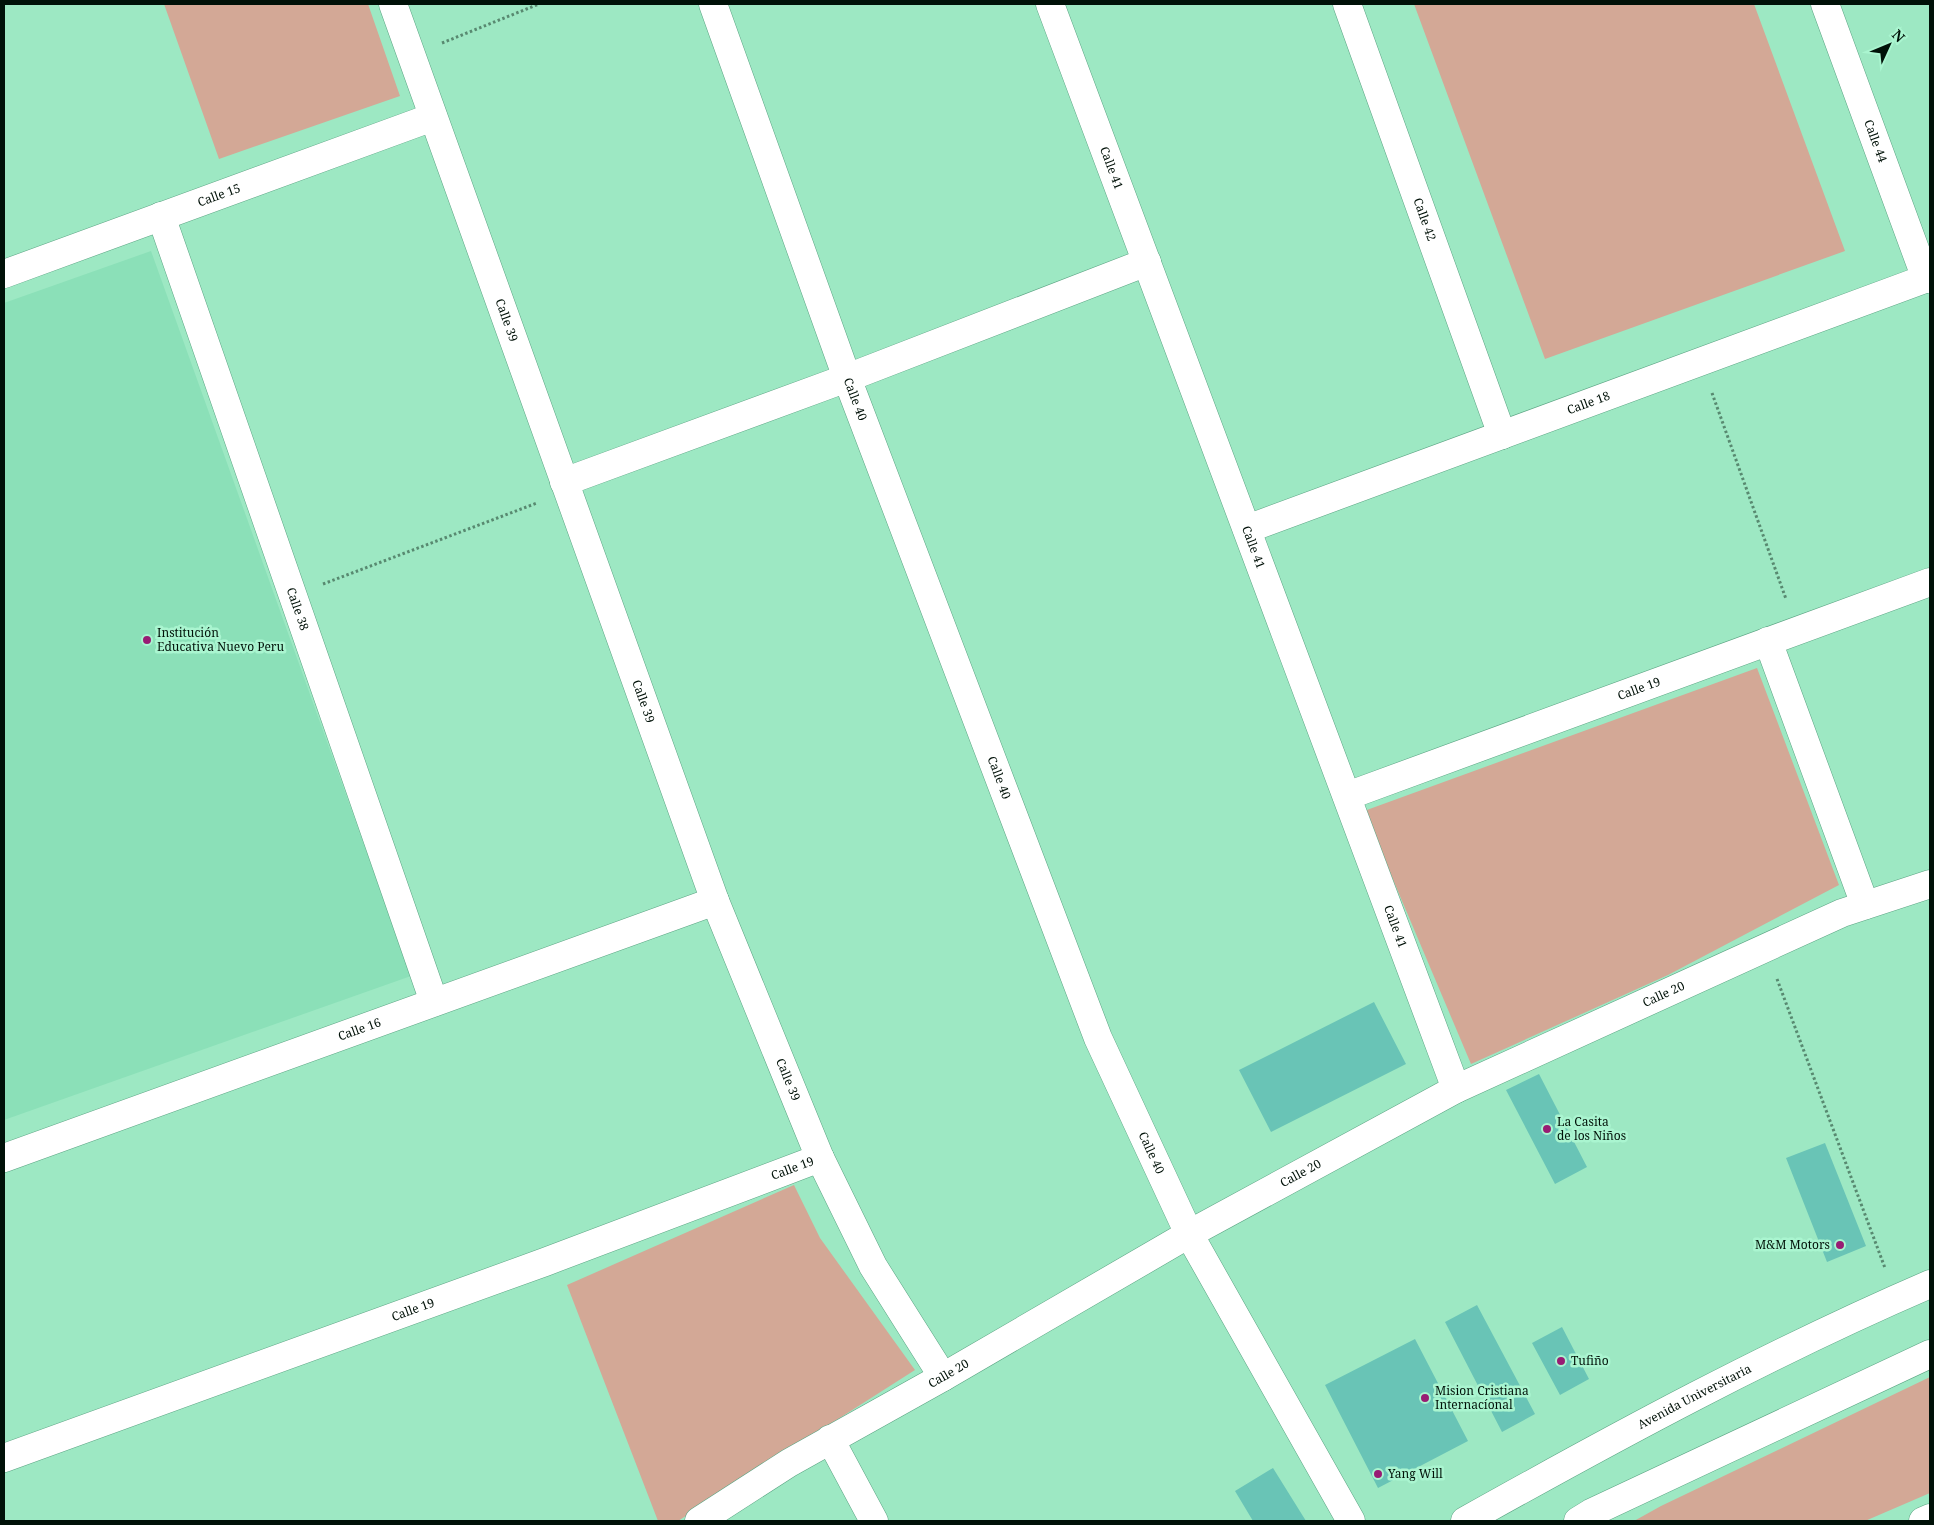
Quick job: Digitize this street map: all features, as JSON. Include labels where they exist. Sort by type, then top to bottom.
[{"type":"street","name":"Calle 39","points":[[393,4],[715,901],[820,1158],[874,1266],[943,1377]]},
{"type":"street","name":"Calle 40","points":[[713,4],[846,378],[1098,1038],[1189,1234],[1352,1521]]},
{"type":"street","name":"Calle 41","points":[[1050,4],[1456,1089]]},
{"type":"street","name":"Calle 42","points":[[1347,4],[1502,435]]},
{"type":"street","name":"Calle 44","points":[[1824,4],[1928,278]]},
{"type":"street","name":"Calle 15","points":[[4,274],[433,117]]},
{"type":"street","name":"Calle 38","points":[[161,216],[434,1002]]},
{"type":"street","points":[[566,487],[1147,262]]},
{"type":"street","name":"Calle 18","points":[[1247,529],[1928,278]]},
{"type":"street","name":"Calle 19","points":[[1347,796],[1930,582]]},
{"type":"street","points":[[1768,641],[1866,905]]},
{"type":"street","name":"Calle 20","points":[[699,1521],[789,1463],[943,1377],[1189,1234],[1456,1089],[1842,913],[1930,884]]},
{"type":"street","name":"Calle 16","points":[[4,1158],[715,901]]},
{"type":"street","name":"Calle 19","points":[[4,1458],[545,1262],[820,1158]]},
{"type":"street","name":"Avenida Universitaria","points":[[1465,1521],[1602,1444],[1783,1351],[1930,1284]]},
{"type":"street","points":[[1578,1521],[1591,1513],[1930,1354]]},
{"type":"street","points":[[830,1439],[874,1521]]},
{"type":"street","points":[[1923,1521],[1930,1518]]},
{"type":"path","points":[[411,56],[539,4]]},
{"type":"path","points":[[1701,362],[1797,631]]},
{"type":"path","points":[[293,595],[566,487]]},
{"type":"path","points":[[1765,948],[1897,1299]]},
{"type":"shaded area","points":[[164,4],[368,4],[400,96],[219,159]]},
{"type":"shaded area","points":[[1414,4],[1754,4],[1845,251],[1545,359]]},
{"type":"shaded area","name":"Institución Educativa Nuevo Peru","points":[[151,251],[411,976],[4,1120],[4,303]]},
{"type":"shaded area","points":[[1757,668],[1839,885],[1668,975],[1471,1064],[1364,811]]},
{"type":"shaded area","points":[[794,1185],[820,1238],[915,1370],[678,1521],[658,1521],[567,1285]]},
{"type":"shaded area","points":[[1930,1377],[1930,1493],[1865,1521],[1634,1521],[1661,1506]]},
{"type":"building","points":[[1374,1002],[1406,1064],[1271,1132],[1239,1070]]},
{"type":"building","name":"La Casita de los Niños","points":[[1539,1074],[1587,1167],[1555,1184],[1506,1090]]},
{"type":"building","points":[[1825,1143],[1866,1246],[1827,1262],[1786,1158]]},
{"type":"building","points":[[1477,1305],[1535,1414],[1502,1432],[1445,1322]]},
{"type":"building","name":"Tufiño","points":[[1562,1327],[1589,1379],[1560,1395],[1532,1343]]},
{"type":"building","points":[[1415,1339],[1468,1441],[1378,1488],[1325,1385]]},
{"type":"building","points":[[1273,1468],[1306,1521],[1253,1521],[1235,1491]]},
{"type":"place","name":"Institución Educativa Nuevo Peru","points":[[147,640]]},
{"type":"place","name":"La Casita de los Niños","points":[[1547,1129]]},
{"type":"place","name":"M&M Motors","points":[[1840,1245]]},
{"type":"place","name":"Tufiño","points":[[1561,1361]]},
{"type":"place","name":"Mision Cristiana Internacíonal","points":[[1425,1398]]},
{"type":"place","name":"Yang Will","points":[[1378,1474]]}]
